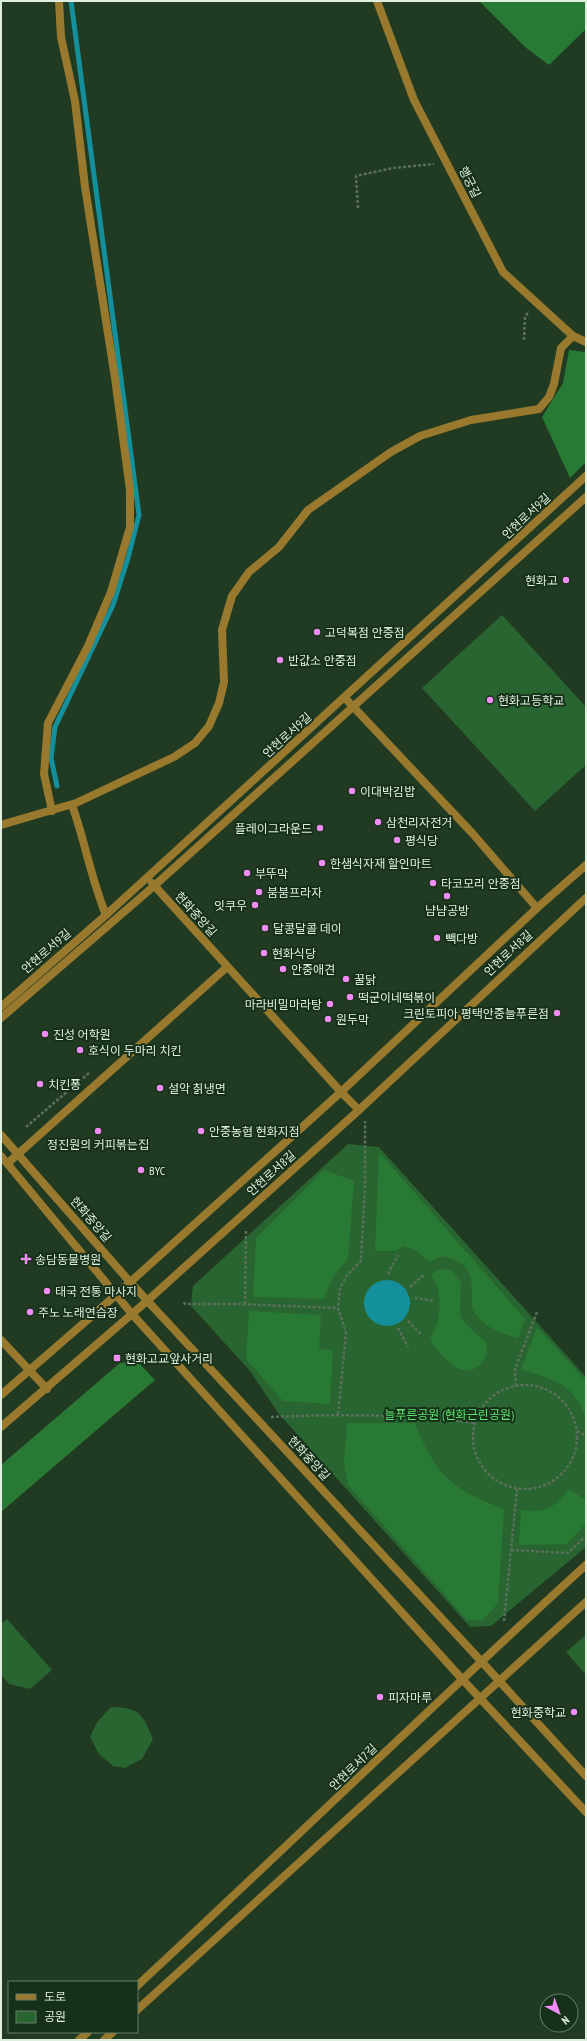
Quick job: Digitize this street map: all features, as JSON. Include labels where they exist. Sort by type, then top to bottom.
[{"type":"street","points":[[52,811],[44,774],[48,723],[88,646],[111,592],[130,527],[130,490],[115,378],[85,186],[75,101],[61,37],[59,1]]},
{"type":"street","name":"행궁길","points":[[377,1],[414,100],[503,272],[534,302],[573,336],[586,342]]},
{"type":"street","points":[[1,825],[72,804],[185,752],[195,743],[209,726],[220,703],[224,682],[222,630],[232,596],[249,572],[279,547],[308,510],[392,452],[420,436],[471,420],[539,409],[548,397],[554,384],[561,348],[573,336]]},
{"type":"street","name":"안현로서9길","points":[[1,1008],[106,915],[345,698],[586,476]]},
{"type":"street","name":"안현로서9길","points":[[1,1018],[154,886],[586,498]]},
{"type":"street","points":[[345,698],[473,834],[537,908]]},
{"type":"street","points":[[72,804],[82,832],[96,890],[106,915]]},
{"type":"street","name":"안현로서8길","points":[[1,1395],[116,1295],[341,1092],[537,908],[586,865]]},
{"type":"street","name":"현화중앙길","points":[[147,878],[359,1110]]},
{"type":"street","name":"안현로서8길","points":[[1,1427],[47,1389],[147,1301],[359,1110],[586,898]]},
{"type":"street","points":[[8,1164],[227,967]]},
{"type":"street","name":"현화중앙길","points":[[1,1135],[147,1301],[500,1681],[586,1776]]},
{"type":"street","points":[[1,1156],[132,1314],[462,1679],[586,1812]]},
{"type":"street","points":[[1,1340],[47,1389]]},
{"type":"street","name":"안현로서7길","points":[[138,1985],[481,1661],[586,1565]]},
{"type":"street","points":[[138,2009],[586,1602]]},
{"type":"street","points":[[79,2040],[87,2033]]},
{"type":"street","points":[[104,2040],[112,2033]]},
{"type":"path","points":[[358,208],[356,176],[393,168],[447,162]]},
{"type":"path","points":[[524,340],[525,317],[534,302]]},
{"type":"path","points":[[26,1127],[92,1070]]},
{"type":"path","points":[[338,1414],[346,1333],[338,1308],[340,1288],[347,1275],[361,1261],[365,1185],[364,1119]]},
{"type":"path","points":[[245,1304],[246,1231]]},
{"type":"path","points":[[388,1274],[398,1255]]},
{"type":"path","points":[[410,1287],[425,1274]]},
{"type":"path","points":[[415,1298],[434,1301]]},
{"type":"path","points":[[184,1302],[185,1304],[245,1304],[338,1308]]},
{"type":"path","points":[[516,1386],[515,1369],[537,1312]]},
{"type":"path","points":[[408,1321],[422,1335]]},
{"type":"path","points":[[398,1328],[408,1347]]},
{"type":"path","points":[[516,1386],[538,1386],[552,1392],[569,1409],[573,1416],[577,1431],[576,1447],[571,1462],[561,1475],[548,1484],[533,1489],[517,1489],[503,1485],[490,1477],[480,1466],[474,1452],[472,1438],[474,1424],[481,1408],[493,1395],[502,1390],[516,1386]]},
{"type":"path","points":[[271,1417],[338,1414],[429,1417],[474,1424]]},
{"type":"path","points":[[577,1431],[586,1436]]},
{"type":"path","points":[[504,1621],[517,1489]]},
{"type":"path","points":[[511,1550],[568,1553],[586,1536]]},
{"type":"green space","points":[[479,1],[586,1],[586,29],[549,65],[525,47]]},
{"type":"green space","points":[[569,350],[586,352],[586,462],[570,478],[542,417],[563,383]]},
{"type":"green space","points":[[502,615],[586,707],[586,765],[535,811],[422,688]]},
{"type":"green space","name":"늘푸른공원 (현화근린공원)","points":[[348,1144],[379,1147],[586,1377],[586,1547],[491,1626],[470,1627],[279,1414],[250,1371],[191,1306],[193,1286]]},
{"type":"green space","points":[[379,1152],[525,1319],[518,1338],[486,1325],[476,1315],[472,1305],[472,1283],[468,1271],[461,1263],[442,1256],[430,1262],[415,1250],[403,1246],[396,1251],[375,1251]]},
{"type":"green space","points":[[324,1170],[354,1181],[348,1259],[333,1277],[324,1299],[253,1297],[256,1238]]},
{"type":"green space","points":[[440,1269],[451,1270],[461,1282],[460,1316],[477,1335],[484,1340],[487,1345],[486,1356],[479,1366],[474,1369],[463,1370],[448,1362],[430,1340],[439,1317],[440,1304],[438,1292],[431,1274]]},
{"type":"green space","points":[[249,1311],[321,1315],[319,1349],[333,1350],[330,1404],[283,1401],[246,1359]]},
{"type":"green space","points":[[537,1327],[586,1381],[586,1418],[575,1397],[561,1384],[521,1369]]},
{"type":"green space","points":[[137,1361],[155,1380],[1,1512],[1,1465],[120,1363]]},
{"type":"green space","points":[[347,1423],[415,1423],[430,1456],[448,1478],[471,1495],[504,1509],[498,1603],[483,1620],[467,1620],[348,1485],[344,1463]]},
{"type":"green space","points":[[569,1489],[586,1500],[586,1523],[567,1544],[519,1545],[521,1510],[536,1511],[549,1508],[559,1501]]},
{"type":"green space","points":[[7,1619],[52,1670],[30,1689],[9,1684],[1,1675],[1,1624]]},
{"type":"green space","points":[[586,1635],[586,1675],[566,1652]]},
{"type":"green space","points":[[111,1707],[128,1709],[139,1714],[146,1723],[153,1739],[142,1759],[125,1768],[113,1766],[99,1754],[90,1737],[97,1722]]},
{"type":"water","points":[[382,1280],[392,1280],[400,1284],[406,1290],[410,1298],[410,1308],[406,1316],[400,1322],[392,1326],[382,1326],[374,1322],[368,1316],[364,1308],[364,1298],[368,1290],[374,1284]]},
{"type":"waterway","points":[[57,786],[51,758],[55,727],[113,605],[128,558],[139,515],[71,1]]},
{"type":"place","name":"현화고","points":[[566,580]]},
{"type":"place","name":"고덕복점 안중점","points":[[317,632]]},
{"type":"place","name":"반값소 안중점","points":[[280,660]]},
{"type":"place","name":"현화고등학교","points":[[490,700]]},
{"type":"place","name":"이대박김밥","points":[[352,791]]},
{"type":"place","name":"삼천리자전거","points":[[378,822]]},
{"type":"place","name":"플레이그라운드","points":[[320,828]]},
{"type":"place","name":"평식당","points":[[397,840]]},
{"type":"place","name":"한샘식자재 할인마트","points":[[322,863]]},
{"type":"place","name":"부뚜막","points":[[247,873]]},
{"type":"place","name":"타코모리 안중점","points":[[433,883]]},
{"type":"place","name":"붐붐프라자","points":[[259,892]]},
{"type":"place","name":"냠냠공방","points":[[447,896]]},
{"type":"place","name":"잇쿠우","points":[[255,905]]},
{"type":"place","name":"달콩달콜 데이","points":[[265,928]]},
{"type":"place","name":"빽다방","points":[[437,938]]},
{"type":"place","name":"현화식당","points":[[264,953]]},
{"type":"place","name":"안중애견","points":[[283,969]]},
{"type":"place","name":"꿀닭","points":[[346,979]]},
{"type":"place","name":"떡군이네떡볶이","points":[[350,997]]},
{"type":"place","name":"마라비밀마라탕","points":[[330,1004]]},
{"type":"place","name":"크린토피아 평택안중늘푸른점","points":[[557,1013]]},
{"type":"place","name":"원두막","points":[[328,1019]]},
{"type":"place","name":"진성 어학원","points":[[45,1034]]},
{"type":"place","name":"호식이 두마리 치킨","points":[[80,1050]]},
{"type":"place","name":"치킨퐁","points":[[40,1084]]},
{"type":"place","name":"설악 칡냉면","points":[[160,1088]]},
{"type":"place","name":"정진원의 커피볶는집","points":[[98,1131]]},
{"type":"place","name":"안중농협 현화지점","points":[[201,1131]]},
{"type":"place","name":"BYC","points":[[141,1170]]},
{"type":"place","name":"송담동물병원","points":[[26,1259]]},
{"type":"place","name":"태국 전통 마사지","points":[[47,1291]]},
{"type":"place","name":"주노 노래연습장","points":[[30,1312]]},
{"type":"place","name":"현화고교앞사거리","points":[[117,1358]]},
{"type":"place","name":"피자마루","points":[[380,1697]]},
{"type":"place","name":"현화중학교","points":[[574,1712]]}]
